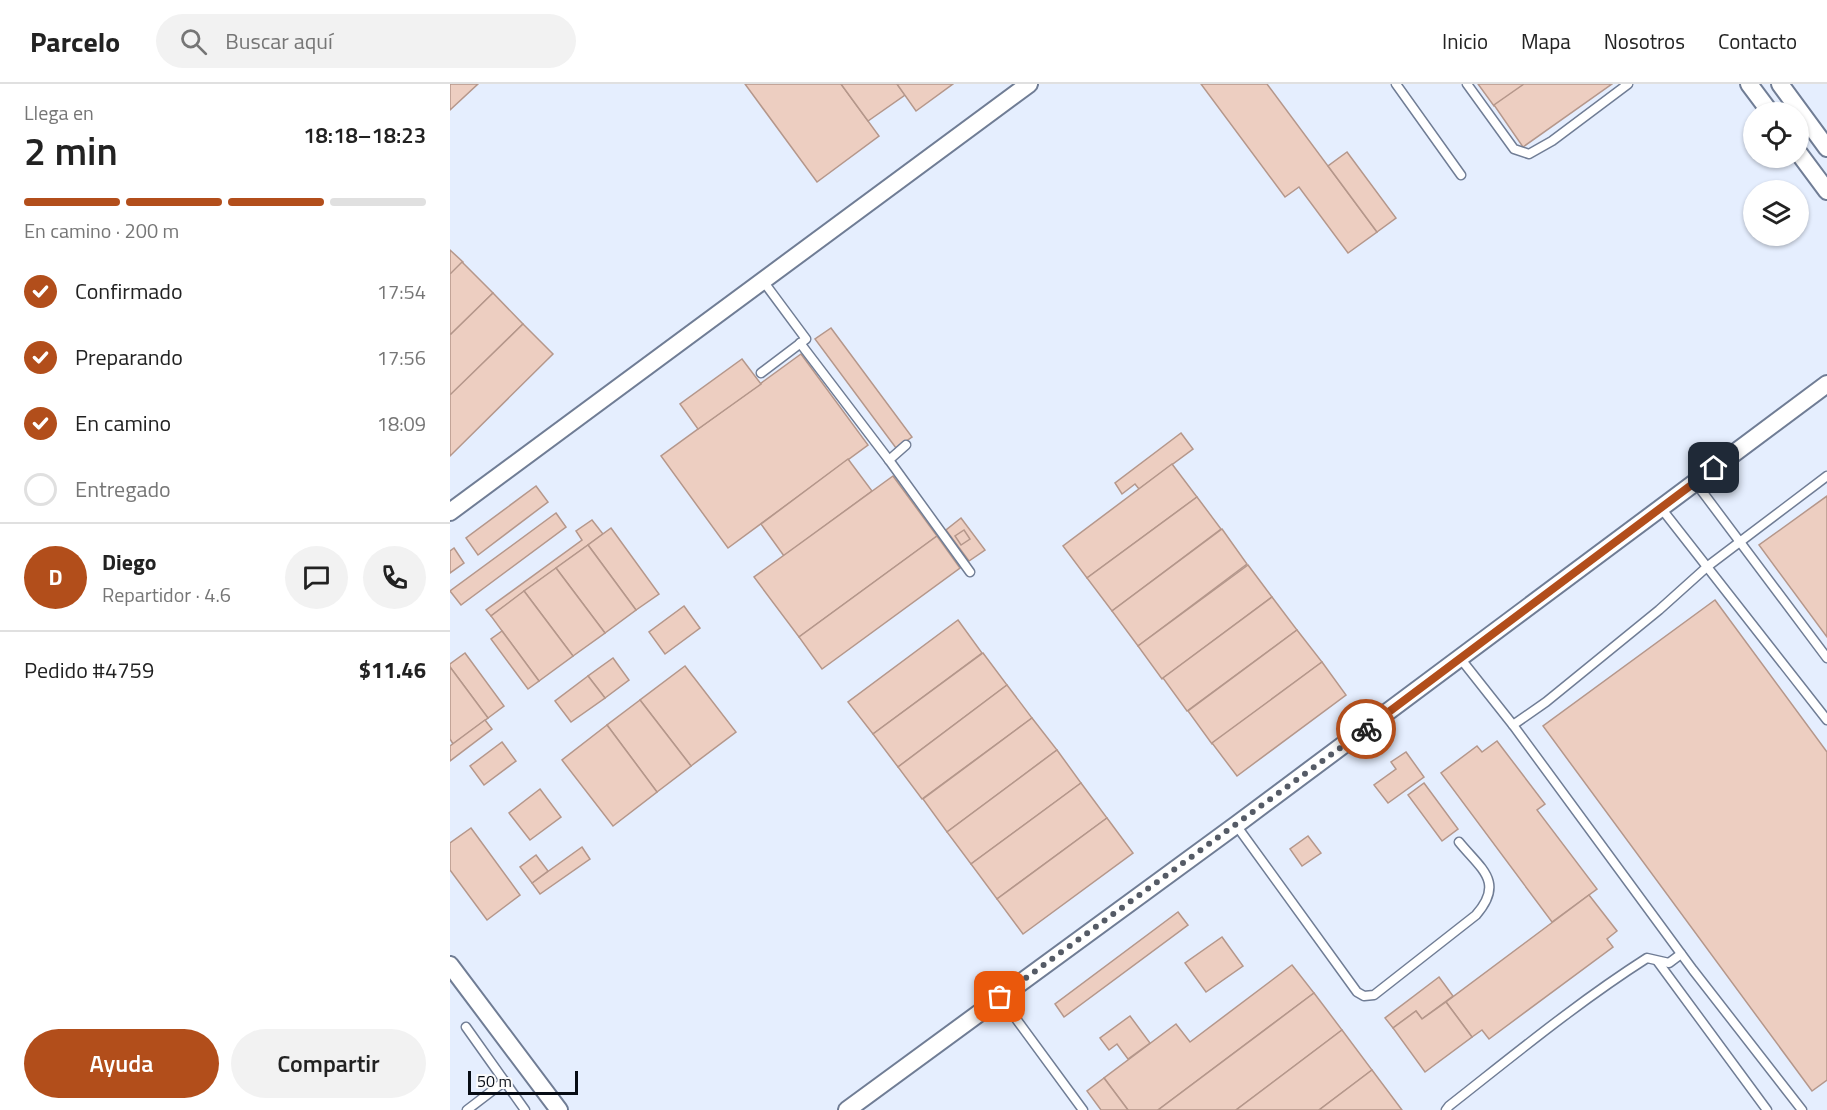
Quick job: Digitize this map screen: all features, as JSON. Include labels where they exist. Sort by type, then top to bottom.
[{"type":"street","points":[[450,512],[1029,84]]},
{"type":"street","points":[[1749,84],[1762,102]]},
{"type":"street","points":[[1780,84],[1827,148]]},
{"type":"street","points":[[1809,167],[1827,191]]},
{"type":"street","points":[[847,1110],[1236,825],[1827,384]]},
{"type":"street","points":[[450,965],[559,1110]]},
{"type":"lane","points":[[1396,84],[1461,174]]},
{"type":"lane","points":[[1467,84],[1514,149],[1529,154],[1552,141],[1628,84]]},
{"type":"lane","points":[[761,373],[806,339],[763,281]]},
{"type":"lane","points":[[800,344],[889,460],[970,572]]},
{"type":"lane","points":[[889,460],[906,445]]},
{"type":"lane","points":[[1513,725],[1546,702],[1659,610],[1708,566],[1827,476]]},
{"type":"lane","points":[[1695,482],[1827,658]]},
{"type":"lane","points":[[1661,508],[1827,720]]},
{"type":"lane","points":[[1460,658],[1513,725],[1681,954],[1802,1110]]},
{"type":"lane","points":[[1236,825],[1357,992],[1365,996],[1374,995],[1476,915],[1486,904],[1491,892],[1488,876],[1459,842]]},
{"type":"lane","points":[[1446,1110],[1560,1018],[1618,977],[1647,958],[1669,963],[1681,954]]},
{"type":"lane","points":[[1658,962],[1767,1110]]},
{"type":"lane","points":[[1000,997],[1083,1110]]},
{"type":"lane","points":[[466,1027],[525,1110]]},
{"type":"lane","points":[[467,1110],[505,1081]]},
{"type":"building","points":[[450,84],[478,84],[450,110]]},
{"type":"building","points":[[745,84],[841,84],[879,136],[817,182]]},
{"type":"building","points":[[841,84],[897,84],[905,95],[868,121]]},
{"type":"building","points":[[897,84],[953,84],[916,111]]},
{"type":"building","points":[[1201,84],[1267,84],[1377,232],[1348,253],[1299,187],[1285,197]]},
{"type":"building","points":[[1478,84],[1525,84],[1494,106]]},
{"type":"building","points":[[1524,84],[1612,84],[1523,147],[1494,105]]},
{"type":"building","points":[[1347,152],[1396,218],[1377,232],[1328,166]]},
{"type":"building","points":[[450,250],[463,262],[450,275]]},
{"type":"building","points":[[462,262],[493,293],[450,335],[450,274]]},
{"type":"building","points":[[493,293],[523,324],[450,396],[450,335]]},
{"type":"building","points":[[523,324],[553,354],[450,456],[450,395]]},
{"type":"building","points":[[831,328],[912,437],[896,448],[815,339]]},
{"type":"building","points":[[801,354],[868,445],[728,548],[661,456]]},
{"type":"building","points":[[742,359],[761,384],[698,429],[680,404]]},
{"type":"building","points":[[1181,433],[1193,449],[1139,489],[1135,484],[1122,494],[1115,483]]},
{"type":"building","points":[[848,459],[872,491],[784,556],[761,524]]},
{"type":"building","points":[[1172,464],[1197,497],[1087,578],[1063,546]]},
{"type":"building","points":[[893,476],[937,536],[799,637],[754,577]]},
{"type":"building","points":[[536,486],[548,502],[478,555],[466,538]]},
{"type":"building","points":[[1827,496],[1827,637],[1759,545]]},
{"type":"building","points":[[1197,497],[1221,529],[1112,611],[1087,578]]},
{"type":"building","points":[[556,513],[566,527],[461,605],[450,591]]},
{"type":"building","points":[[961,518],[985,550],[969,561],[946,530]]},
{"type":"building","points":[[592,520],[603,534],[491,616],[486,610],[582,540],[576,531]]},
{"type":"building","points":[[611,528],[659,594],[636,610],[588,545]]},
{"type":"building","points":[[1222,529],[1247,564],[1138,646],[1112,611]]},
{"type":"building","points":[[964,530],[970,539],[961,545],[955,536]]},
{"type":"building","points":[[937,536],[960,568],[822,669],[799,637]]},
{"type":"building","points":[[588,545],[636,610],[605,633],[556,568]]},
{"type":"building","points":[[454,548],[464,563],[450,573],[450,551]]},
{"type":"building","points":[[1248,565],[1272,597],[1162,679],[1138,646]]},
{"type":"building","points":[[556,568],[605,633],[573,656],[524,591]]},
{"type":"building","points":[[524,591],[573,656],[539,681],[491,616]]},
{"type":"building","points":[[1272,597],[1297,630],[1187,711],[1163,678]]},
{"type":"building","points":[[1715,600],[1827,752],[1827,1080],[1812,1091],[1543,726]]},
{"type":"building","points":[[684,606],[700,628],[665,654],[649,632]]},
{"type":"building","points":[[958,620],[982,653],[873,734],[848,702]]},
{"type":"building","points":[[1297,630],[1322,662],[1212,744],[1188,711]]},
{"type":"building","points":[[502,631],[539,681],[528,689],[491,639]]},
{"type":"building","points":[[465,653],[504,706],[488,718],[450,667],[450,664]]},
{"type":"building","points":[[983,653],[1007,685],[898,767],[873,734]]},
{"type":"building","points":[[613,658],[629,680],[605,698],[588,676]]},
{"type":"building","points":[[1322,662],[1346,695],[1237,776],[1212,743]]},
{"type":"building","points":[[685,666],[736,732],[691,766],[640,700]]},
{"type":"building","points":[[450,667],[488,718],[453,744],[450,739]]},
{"type":"building","points":[[588,676],[605,698],[571,722],[555,701]]},
{"type":"building","points":[[1007,685],[1032,718],[922,799],[898,767]]},
{"type":"building","points":[[640,700],[691,766],[657,792],[607,725]]},
{"type":"building","points":[[1032,718],[1057,750],[947,832],[923,799]]},
{"type":"building","points":[[485,720],[492,729],[450,761],[450,746]]},
{"type":"building","points":[[607,725],[657,792],[613,826],[562,760]]},
{"type":"building","points":[[1497,741],[1545,804],[1537,810],[1597,889],[1552,922],[1441,773],[1477,746],[1482,752]]},
{"type":"building","points":[[502,742],[516,761],[484,785],[470,766]]},
{"type":"building","points":[[1057,750],[1081,783],[971,864],[947,832]]},
{"type":"building","points":[[1406,752],[1424,777],[1388,803],[1374,785],[1396,769],[1391,762]]},
{"type":"building","points":[[1081,783],[1107,818],[997,899],[971,864]]},
{"type":"building","points":[[1424,783],[1458,829],[1442,841],[1408,795]]},
{"type":"building","points":[[540,789],[561,817],[530,840],[509,813]]},
{"type":"building","points":[[1107,818],[1133,853],[1023,934],[997,899]]},
{"type":"building","points":[[471,828],[520,895],[487,920],[450,870],[450,843]]},
{"type":"building","points":[[1308,836],[1321,853],[1302,866],[1290,849]]},
{"type":"building","points":[[582,847],[590,859],[540,894],[532,883]]},
{"type":"building","points":[[536,855],[548,871],[532,883],[520,867]]},
{"type":"building","points":[[1589,895],[1617,931],[1607,939],[1613,947],[1489,1039],[1482,1030],[1472,1037],[1446,1002]]},
{"type":"building","points":[[1178,912],[1188,925],[1064,1017],[1055,1004]]},
{"type":"building","points":[[1222,937],[1243,966],[1206,992],[1185,963]]},
{"type":"building","points":[[1292,965],[1314,993],[1158,1110],[1128,1110],[1104,1078],[1176,1024],[1190,1042]]},
{"type":"building","points":[[1439,977],[1453,996],[1422,1019],[1416,1011],[1393,1028],[1385,1018]]},
{"type":"building","points":[[1314,993],[1342,1030],[1236,1110],[1158,1110]]},
{"type":"building","points":[[1446,1002],[1472,1037],[1425,1072],[1393,1028],[1416,1011],[1422,1019]]},
{"type":"building","points":[[1130,1016],[1150,1043],[1128,1059],[1117,1044],[1109,1050],[1100,1038]]},
{"type":"building","points":[[1342,1030],[1372,1070],[1319,1110],[1236,1110]]},
{"type":"building","points":[[1372,1070],[1402,1110],[1319,1110]]},
{"type":"building","points":[[1104,1078],[1128,1110],[1101,1110],[1087,1091]]},
{"type":"way so far","points":[[1000,997],[1366,729]]},
{"type":"route","points":[[1366,729],[1714,468]]}]
